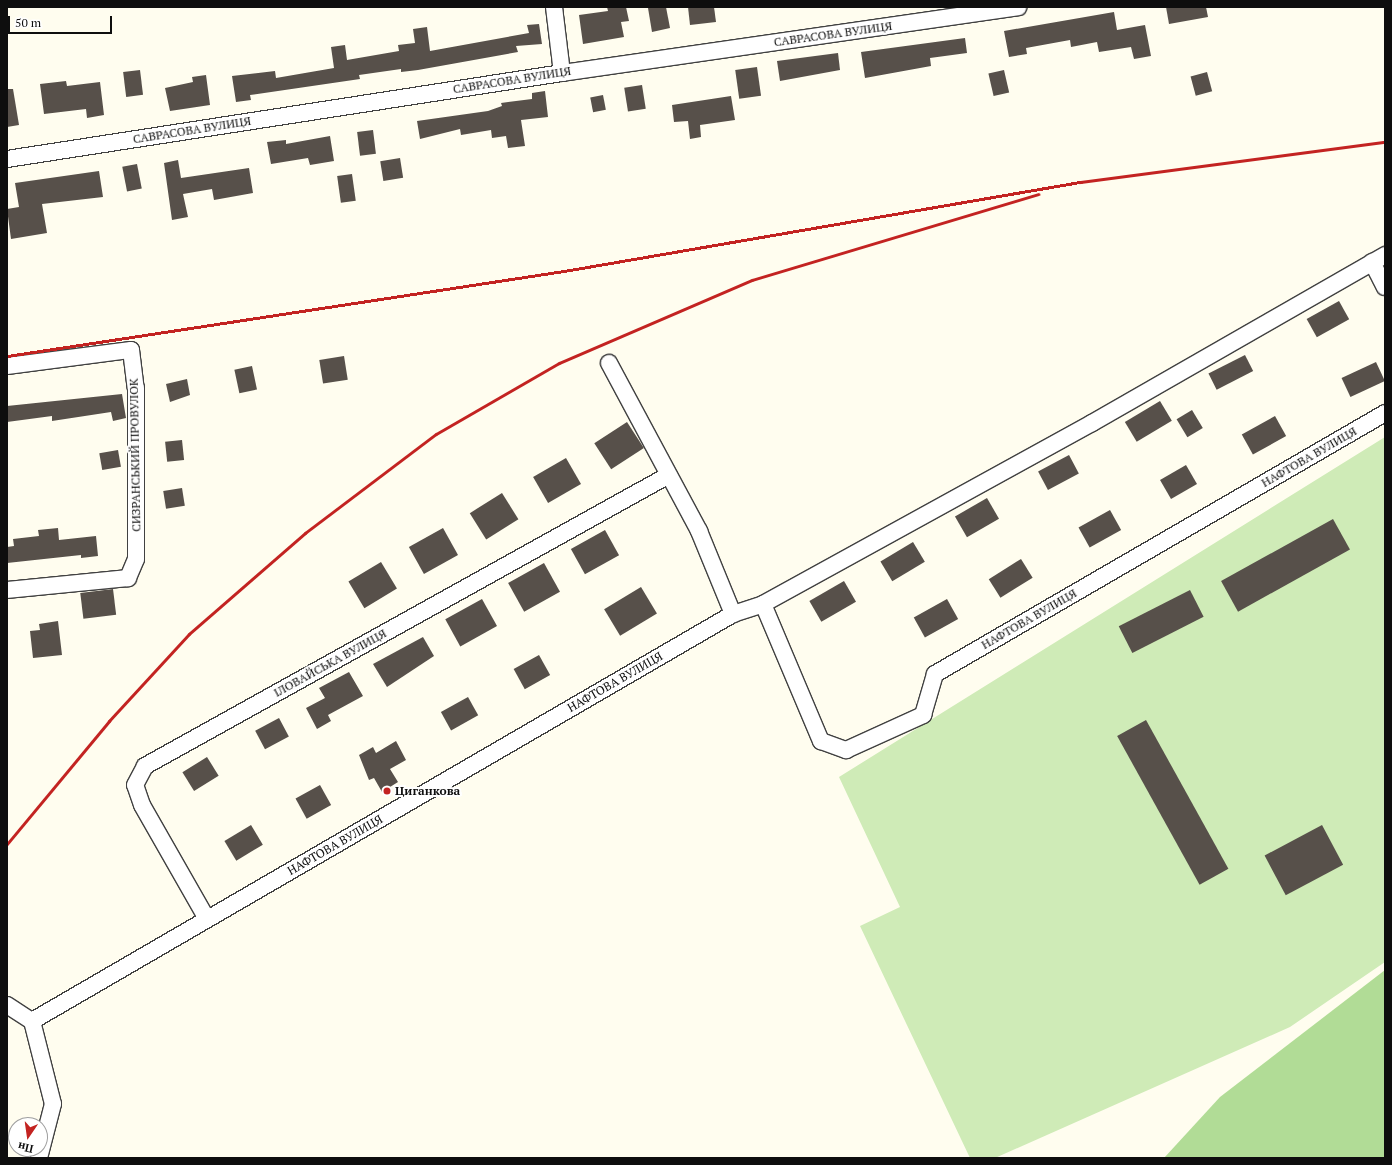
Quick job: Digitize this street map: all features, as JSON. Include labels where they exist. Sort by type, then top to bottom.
[{"type":"street","points":[[554,7],[562,73]]},
{"type":"street","name":"САВРАСОВА ВУЛИЦЯ","points":[[7,159],[562,73],[1018,7]]},
{"type":"street","points":[[1379,258],[1385,287]]},
{"type":"street","name":"НАФТОВА ВУЛИЦЯ","points":[[32,1021],[733,614],[763,604],[1092,423],[1379,258]]},
{"type":"street","name":"СИЗРАНСЬКИЙ ПРОВУЛОК","points":[[7,366],[132,350],[136,388],[136,559],[128,578],[7,590]]},
{"type":"street","points":[[609,363],[667,476],[699,531],[733,614]]},
{"type":"street","name":"НАФТОВА ВУЛИЦЯ","points":[[763,604],[821,741],[846,750],[923,715],[935,674],[1385,413]]},
{"type":"street","name":"ІЛОВАЙСЬКА ВУЛИЦЯ","points":[[207,919],[142,805],[135,785],[145,766],[667,476]]},
{"type":"street","points":[[7,1005],[32,1021],[53,1104],[39,1158]]},
{"type":"green space","points":[[1385,437],[1385,962],[1290,1027],[995,1158],[970,1158],[860,926],[900,907],[839,777]]},
{"type":"green space","points":[[1385,970],[1385,1158],[1164,1158],[1220,1097]]},
{"type":"building","points":[[607,7],[626,7],[629,21],[621,22],[624,37],[583,44],[579,15],[608,11]]},
{"type":"building","points":[[666,7],[670,28],[652,32],[648,8]]},
{"type":"building","points":[[688,7],[714,7],[716,22],[690,25]]},
{"type":"building","points":[[1166,7],[1206,7],[1208,17],[1169,24]]},
{"type":"building","points":[[1114,12],[1117,30],[1145,25],[1151,56],[1134,59],[1131,47],[1099,52],[1097,42],[1071,47],[1070,40],[1026,48],[1027,54],[1009,57],[1004,31]]},
{"type":"building","points":[[539,24],[542,44],[516,46],[518,52],[418,70],[401,72],[401,69],[359,75],[360,79],[250,95],[251,100],[236,102],[232,76],[275,71],[276,78],[334,68],[331,47],[345,45],[347,60],[399,51],[398,45],[415,43],[413,29],[427,27],[430,51],[529,33],[527,25]]},
{"type":"building","points":[[965,38],[967,53],[930,58],[931,66],[865,78],[861,52]]},
{"type":"building","points":[[838,53],[840,70],[780,81],[777,61]]},
{"type":"building","points":[[757,67],[761,96],[739,99],[735,70]]},
{"type":"building","points":[[140,70],[143,95],[126,97],[123,72]]},
{"type":"building","points":[[1004,70],[1009,92],[994,96],[988,74]]},
{"type":"building","points":[[1207,72],[1212,91],[1196,96],[1191,76]]},
{"type":"building","points":[[206,75],[210,105],[170,111],[165,88],[193,82],[192,77]]},
{"type":"building","points":[[66,81],[67,86],[100,82],[104,115],[87,118],[86,109],[44,114],[40,84]]},
{"type":"building","points":[[642,85],[646,109],[628,112],[624,88]]},
{"type":"building","points":[[7,89],[13,89],[19,125],[7,127]]},
{"type":"building","points":[[545,91],[548,117],[521,120],[525,146],[508,148],[506,136],[492,138],[491,130],[461,135],[460,129],[420,139],[417,121],[488,111],[502,106],[501,103],[532,99],[532,93]]},
{"type":"building","points":[[603,95],[606,110],[593,112],[590,97]]},
{"type":"building","points":[[731,96],[735,120],[700,125],[701,137],[690,139],[688,121],[674,122],[672,105]]},
{"type":"building","points":[[373,130],[376,154],[360,156],[357,132]]},
{"type":"building","points":[[330,136],[334,161],[310,165],[308,158],[271,164],[267,142],[286,140],[286,144]]},
{"type":"building","points":[[400,158],[403,178],[383,181],[380,161]]},
{"type":"building","points":[[178,160],[181,178],[249,168],[253,193],[214,200],[212,189],[183,194],[188,217],[172,220],[164,163]]},
{"type":"building","points":[[137,164],[142,189],[127,191],[122,167]]},
{"type":"building","points":[[99,171],[103,197],[42,204],[47,233],[11,239],[7,209],[19,207],[15,183]]},
{"type":"building","points":[[352,174],[356,201],[341,203],[337,176]]},
{"type":"building","points":[[1339,301],[1349,319],[1317,337],[1307,319]]},
{"type":"building","points":[[1245,355],[1253,371],[1217,390],[1208,374]]},
{"type":"building","points":[[344,356],[348,380],[323,384],[319,360]]},
{"type":"building","points":[[1376,362],[1385,381],[1350,397],[1342,378]]},
{"type":"building","points":[[252,366],[257,389],[239,393],[234,370]]},
{"type":"building","points":[[187,379],[190,395],[170,402],[166,384]]},
{"type":"building","points":[[122,394],[126,418],[113,421],[111,412],[52,421],[52,416],[7,422],[7,406]]},
{"type":"building","points":[[1160,401],[1172,421],[1137,442],[1125,422]]},
{"type":"building","points":[[1192,410],[1203,428],[1187,437],[1177,419]]},
{"type":"building","points":[[1275,416],[1286,436],[1253,455],[1242,434]]},
{"type":"building","points":[[627,422],[644,448],[611,469],[594,443]]},
{"type":"building","points":[[182,440],[184,460],[167,462],[165,442]]},
{"type":"building","points":[[118,450],[121,467],[102,470],[99,453]]},
{"type":"building","points":[[1069,455],[1079,474],[1048,490],[1038,471]]},
{"type":"building","points":[[566,458],[581,484],[548,503],[533,477]]},
{"type":"building","points":[[1186,465],[1197,484],[1171,499],[1160,480]]},
{"type":"building","points":[[182,488],[185,506],[166,509],[163,491]]},
{"type":"building","points":[[502,493],[518,519],[486,539],[470,513]]},
{"type":"building","points":[[987,498],[999,519],[967,537],[955,516]]},
{"type":"building","points":[[1110,510],[1121,530],[1090,548],[1079,527]]},
{"type":"building","points":[[1333,519],[1350,550],[1238,612],[1221,581]]},
{"type":"building","points":[[58,528],[59,540],[96,536],[98,556],[81,558],[81,555],[7,563],[7,547],[14,546],[13,539],[39,536],[38,530]]},
{"type":"building","points":[[443,528],[458,555],[424,574],[409,547]]},
{"type":"building","points":[[605,530],[619,555],[585,574],[571,549]]},
{"type":"building","points":[[913,542],[925,562],[892,581],[880,562]]},
{"type":"building","points":[[1021,559],[1033,578],[1000,598],[989,579]]},
{"type":"building","points":[[381,562],[397,589],[364,608],[348,582]]},
{"type":"building","points":[[544,563],[560,592],[524,612],[508,583]]},
{"type":"building","points":[[844,581],[856,602],[821,622],[809,601]]},
{"type":"building","points":[[641,587],[657,614],[620,636],[604,609]]},
{"type":"building","points":[[113,589],[116,615],[83,619],[80,593]]},
{"type":"building","points":[[1190,590],[1204,617],[1132,653],[1119,626]]},
{"type":"building","points":[[482,599],[497,626],[460,646],[445,619]]},
{"type":"building","points":[[947,599],[958,619],[925,638],[914,617]]},
{"type":"building","points":[[58,621],[62,655],[33,658],[30,631],[40,630],[39,624]]},
{"type":"building","points":[[423,637],[434,656],[387,687],[373,664]]},
{"type":"building","points":[[539,655],[550,675],[525,689],[514,669]]},
{"type":"building","points":[[349,672],[363,696],[328,715],[331,721],[317,729],[306,708],[325,698],[319,688]]},
{"type":"building","points":[[468,697],[478,715],[451,730],[441,712]]},
{"type":"building","points":[[279,718],[289,737],[265,749],[255,731]]},
{"type":"building","points":[[1146,720],[1228,869],[1200,885],[1117,736]]},
{"type":"building","points":[[396,741],[406,760],[390,769],[398,782],[382,792],[374,778],[369,780],[359,755],[373,747],[376,753]]},
{"type":"building","points":[[207,757],[219,776],[194,791],[182,772]]},
{"type":"building","points":[[320,785],[331,805],[307,819],[296,799]]},
{"type":"building","points":[[251,825],[263,845],[236,861],[224,841]]},
{"type":"building","points":[[1322,825],[1343,865],[1286,895],[1265,856]]},
{"type":"railway","points":[[7,356],[564,271],[1080,182],[1385,142]]},
{"type":"railway","points":[[7,844],[109,721],[189,634],[305,533],[436,434],[559,363],[752,280],[1038,194]]},
{"type":"place","name":"Циганкова","points":[[387,791]]}]
